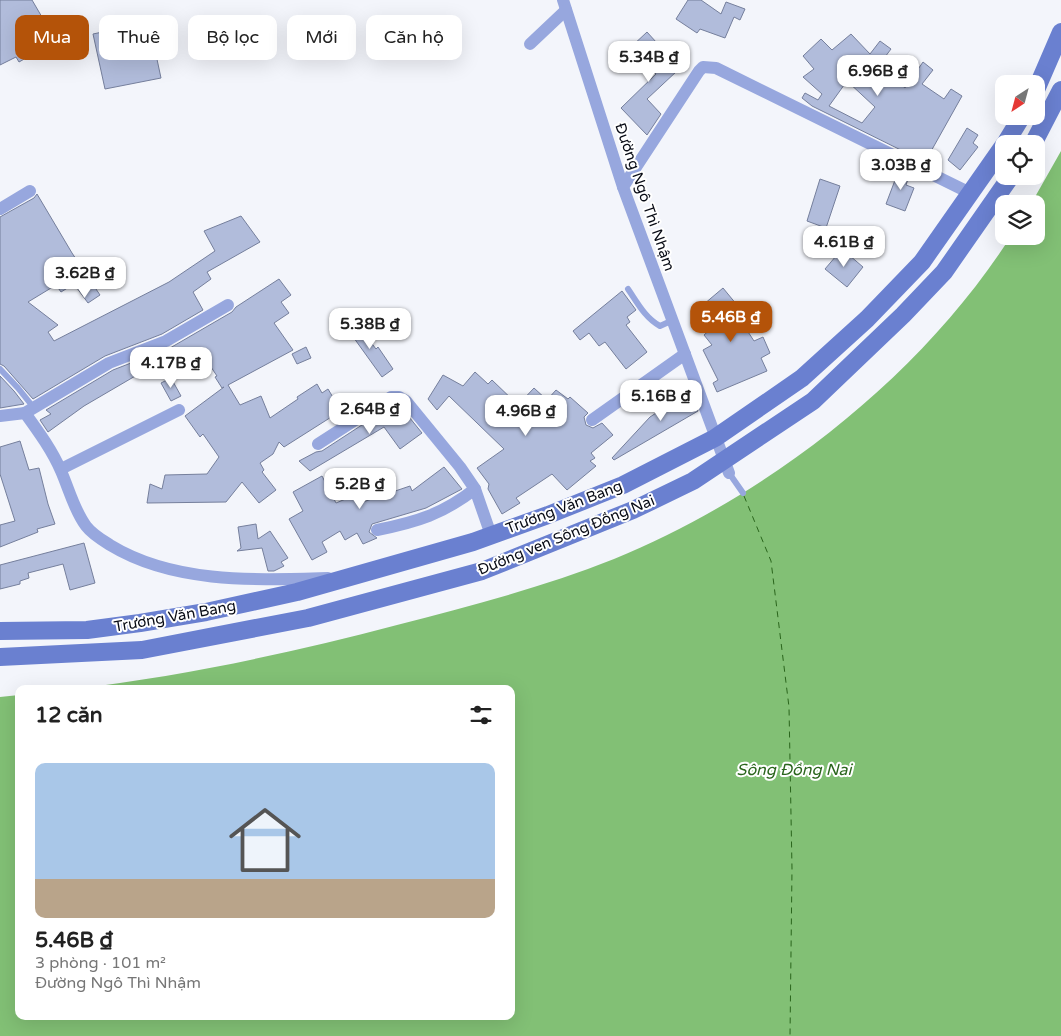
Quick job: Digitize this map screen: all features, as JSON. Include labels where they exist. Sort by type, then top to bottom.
[{"type":"main road","points":[[1042,75],[1061,32]]},
{"type":"main road","points":[[1038,135],[1061,90]]},
{"type":"main road","name":"Trương Văn Bang","points":[[0,631],[87,630],[206,612],[297,592],[491,535],[623,485],[715,438],[802,378],[867,319],[922,262],[995,157]]},
{"type":"main road","name":"Đường ven Sông Đồng Nai","points":[[0,657],[142,650],[308,618],[482,571],[634,510],[725,464],[813,401],[904,315],[944,272],[1005,185]]},
{"type":"street","points":[[530,44],[565,5]]},
{"type":"street","name":"Đường Ngô Thì Nhậm","points":[[565,5],[623,187],[725,464]]},
{"type":"street","points":[[623,187],[703,67],[716,68],[966,190]]},
{"type":"street","points":[[0,208],[30,191]]},
{"type":"street","points":[[0,416],[30,410],[105,366],[184,332],[228,305]]},
{"type":"street","points":[[592,420],[685,354]]},
{"type":"street","points":[[318,444],[391,397],[399,396],[423,420],[460,466],[475,489],[491,535]]},
{"type":"street","points":[[30,410],[61,470],[79,516],[87,528],[128,556],[154,566],[179,572],[261,580],[347,578]]},
{"type":"street","points":[[61,470],[179,410]]},
{"type":"street","points":[[377,530],[436,514],[456,504],[475,489]]},
{"type":"lane","points":[[628,289],[648,319],[660,326],[671,321]]},
{"type":"lane","points":[[0,369],[30,410]]},
{"type":"lane","points":[[725,464],[743,493]]},
{"type":"water","name":"Sông Đồng Nai","points":[[1061,151],[1061,1036],[0,1036],[0,697],[15,695],[15,1020],[515,1020],[515,685],[107,685],[237,663],[424,618],[507,595],[588,569],[672,533],[728,502],[784,466],[836,427],[886,384],[933,337],[974,288],[1005,245],[1045,245],[1045,195],[1036,195],[1042,185],[1045,185],[1045,179]]},
{"type":"building","points":[[0,0],[32,0],[41,15],[15,15],[15,58],[0,65]]},
{"type":"building","points":[[688,0],[701,0],[721,14],[726,2],[745,9],[740,20],[734,17],[725,38],[700,29],[697,33],[676,19]]},
{"type":"building","points":[[647,32],[666,53],[663,56],[677,71],[647,99],[661,114],[647,135],[621,108],[656,74],[631,47]]},
{"type":"building","points":[[99,33],[99,60],[157,60],[161,78],[105,89],[93,34]]},
{"type":"building","points":[[851,34],[870,54],[880,41],[891,49],[876,69],[893,85],[897,81],[905,88],[923,62],[933,70],[922,84],[944,99],[951,89],[962,96],[925,162],[812,106],[802,98],[805,93],[818,100],[822,94],[803,77],[814,69],[803,56],[821,39],[832,50]],"holes":[[[847,81],[875,107],[862,123],[829,106]]]},
{"type":"building","points":[[967,128],[978,135],[973,143],[978,147],[960,170],[948,160]]},
{"type":"building","points":[[900,167],[910,173],[906,185],[914,188],[905,211],[886,204]]},
{"type":"building","points":[[820,179],[840,186],[826,228],[807,221]]},
{"type":"building","points":[[37,194],[72,253],[100,295],[88,303],[74,284],[61,292],[56,285],[28,302],[58,325],[48,332],[54,341],[169,282],[215,251],[204,231],[241,216],[260,242],[207,272],[211,279],[193,292],[203,310],[162,334],[105,356],[33,399],[4,366],[0,364],[0,217],[34,198]]},
{"type":"building","points":[[842,249],[863,267],[847,287],[825,269]]},
{"type":"building","points":[[279,279],[291,295],[281,302],[289,313],[274,323],[293,350],[228,385],[240,405],[261,396],[270,418],[317,384],[322,393],[328,389],[337,404],[332,408],[336,414],[284,447],[279,442],[273,454],[260,463],[264,470],[262,472],[276,490],[259,503],[242,482],[226,502],[147,503],[150,484],[162,489],[165,475],[207,474],[219,457],[203,434],[200,437],[185,416],[224,387],[222,388],[215,377],[217,376],[205,358],[189,366],[188,363],[183,366],[170,348],[232,312],[236,307]]},
{"type":"building","points":[[723,288],[737,305],[741,301],[748,310],[739,318],[754,341],[763,337],[770,353],[761,358],[767,371],[717,392],[713,383],[718,380],[703,350],[712,345],[704,335],[713,327],[697,310]]},
{"type":"building","points":[[622,291],[636,310],[627,317],[630,322],[626,325],[647,352],[626,369],[605,342],[599,346],[589,333],[580,340],[573,331]]},
{"type":"building","points":[[354,320],[376,349],[378,347],[393,369],[382,377],[346,327]]},
{"type":"building","points":[[306,347],[311,358],[297,364],[292,354]]},
{"type":"building","points":[[131,363],[137,375],[84,406],[48,432],[40,420],[51,414],[46,410],[113,370]]},
{"type":"building","points":[[475,372],[488,384],[492,380],[518,405],[534,388],[547,400],[556,390],[568,399],[570,397],[588,413],[584,417],[586,425],[593,428],[602,423],[613,435],[591,453],[595,458],[590,461],[596,466],[567,490],[552,474],[516,498],[520,503],[502,514],[488,489],[489,484],[477,468],[504,449],[449,396],[437,410],[428,399],[443,375],[463,386]]},
{"type":"building","points":[[0,376],[14,391],[24,404],[0,408]]},
{"type":"building","points":[[171,378],[181,396],[171,401],[161,383]]},
{"type":"building","points":[[690,391],[698,411],[614,460],[612,458],[650,417]]},
{"type":"building","points":[[391,406],[393,409],[398,406],[401,407],[422,433],[400,449],[384,427],[310,471],[299,461],[322,451]]},
{"type":"building","points":[[20,441],[29,470],[39,468],[55,524],[37,529],[38,532],[0,547],[0,525],[15,521],[0,474],[0,447]]},
{"type":"building","points":[[444,467],[462,489],[426,508],[372,524],[369,532],[377,538],[363,544],[357,533],[345,540],[340,531],[322,542],[327,552],[312,560],[289,519],[303,511],[293,492],[322,476],[336,503],[355,495],[360,503],[410,486],[412,491]]},
{"type":"building","points":[[256,524],[258,539],[270,531],[288,558],[281,562],[284,566],[274,571],[268,571],[262,548],[237,551],[241,548],[238,527]]},
{"type":"building","points":[[84,543],[95,583],[70,590],[63,564],[28,573],[29,578],[20,581],[20,584],[0,589],[0,565]]},
{"type":"ferry route","points":[[744,496],[771,561],[789,707],[792,869],[790,1036]]}]
